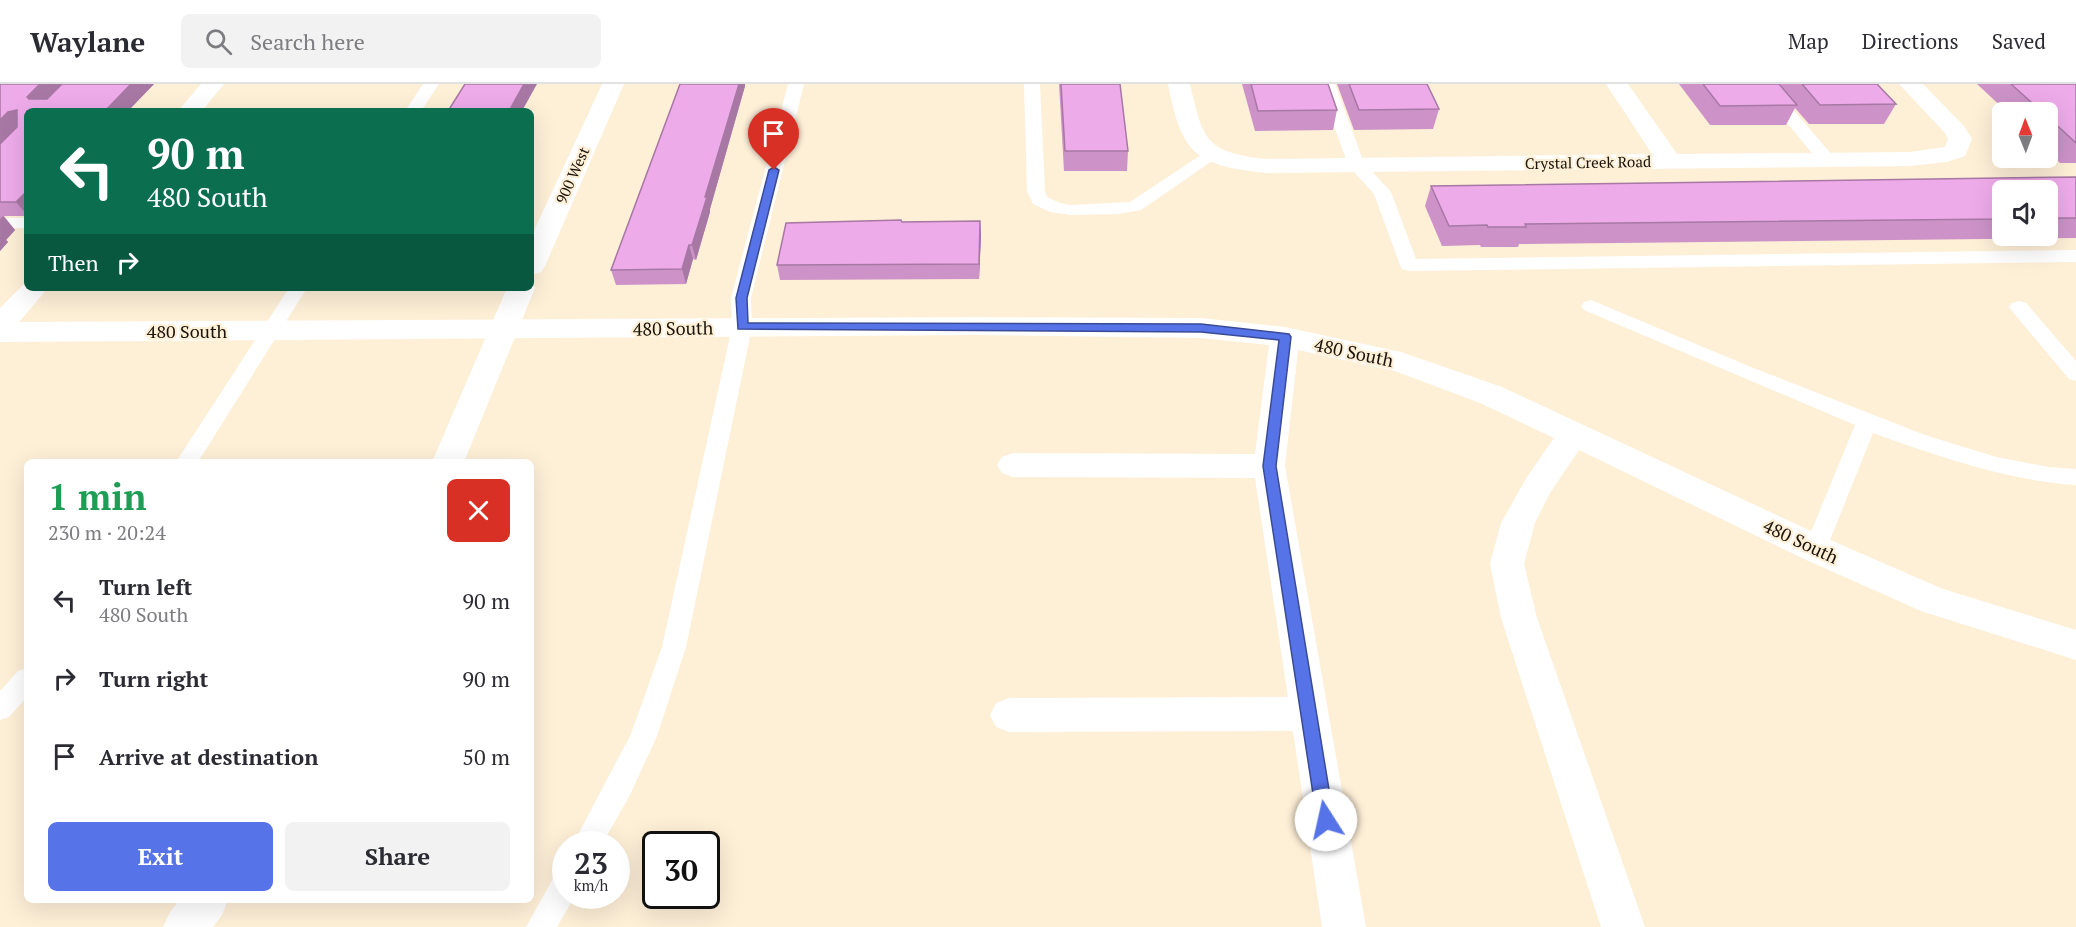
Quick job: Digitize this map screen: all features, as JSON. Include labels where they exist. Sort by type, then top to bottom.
[{"type":"street","points":[[193,108],[213,84]]},
{"type":"street","name":"900 West","points":[[534,259],[613,84]]},
{"type":"street","points":[[1179,84],[1192,137],[1213,155]]},
{"type":"street","points":[[1617,84],[1669,161]]},
{"type":"street","name":"Crystal Creek Road","points":[[1213,155],[1234,162],[1266,166],[1827,160],[1934,157],[1956,151],[1960,139],[1954,130],[1910,84]]},
{"type":"street","points":[[0,326],[30,291]]},
{"type":"street","points":[[449,459],[520,291]]},
{"type":"street","name":"480 South","points":[[0,332],[742,327],[1201,328],[1285,337],[1401,362],[1491,395],[1816,549],[1934,601],[2076,645]]},
{"type":"street","points":[[1285,337],[1269,466],[1344,927]]},
{"type":"street","points":[[1574,434],[1538,486],[1518,523],[1507,564],[1519,618],[1623,927]]},
{"type":"street","points":[[1013,465],[1269,466]]},
{"type":"street","points":[[1009,715],[1308,714]]},
{"type":"street","points":[[184,927],[204,903]]},
{"type":"lane","points":[[415,108],[431,84]]},
{"type":"lane","points":[[594,831],[620,786],[644,736],[674,647],[742,327],[741,298],[796,84]]},
{"type":"lane","points":[[1032,84],[1036,191],[1039,200],[1047,205],[1071,210],[1118,209],[1134,206],[1213,155]]},
{"type":"lane","points":[[1327,84],[1356,165],[1382,192],[1409,265],[2076,256]]},
{"type":"lane","points":[[1763,84],[1827,160]]},
{"type":"lane","points":[[0,223],[24,223]]},
{"type":"lane","points":[[188,459],[296,291]]},
{"type":"lane","points":[[1590,306],[1867,422],[1946,450],[1998,464],[2076,477]]},
{"type":"lane","points":[[2019,307],[2076,374]]},
{"type":"lane","points":[[1816,549],[1867,422]]},
{"type":"lane","points":[[0,709],[24,682]]},
{"type":"lane","points":[[540,927],[552,907]]},
{"type":"building","points":[[0,84],[40,84],[27,97],[47,99],[62,84],[131,84],[108,108],[24,108],[24,194],[16,202],[0,202],[0,144],[17,127],[17,110],[8,112],[0,120]]},
{"type":"building","points":[[465,84],[524,84],[511,108],[450,108]]},
{"type":"building","points":[[680,84],[739,84],[692,245],[689,245],[682,269],[611,270]]},
{"type":"building","points":[[1061,84],[1120,84],[1128,151],[1065,151]]},
{"type":"building","points":[[1251,84],[1328,84],[1337,110],[1258,111]]},
{"type":"building","points":[[1349,84],[1427,84],[1439,109],[1359,110]]},
{"type":"building","points":[[1703,84],[1779,84],[1797,105],[1720,106]]},
{"type":"building","points":[[1802,84],[1877,84],[1896,104],[1820,105]]},
{"type":"building","points":[[2011,84],[2076,84],[2076,143],[2058,126],[2058,102],[2031,102]]},
{"type":"building","points":[[2076,177],[2076,218],[2058,218],[2058,180],[1992,180],[1992,219],[1525,224],[1526,227],[1449,226],[1431,186]]},
{"type":"building","points":[[901,220],[902,222],[980,221],[979,264],[777,265],[786,223]]},
{"type":"route","points":[[774,170],[741,298],[742,327],[1201,328],[1285,337],[1269,466],[1326,820]]}]
